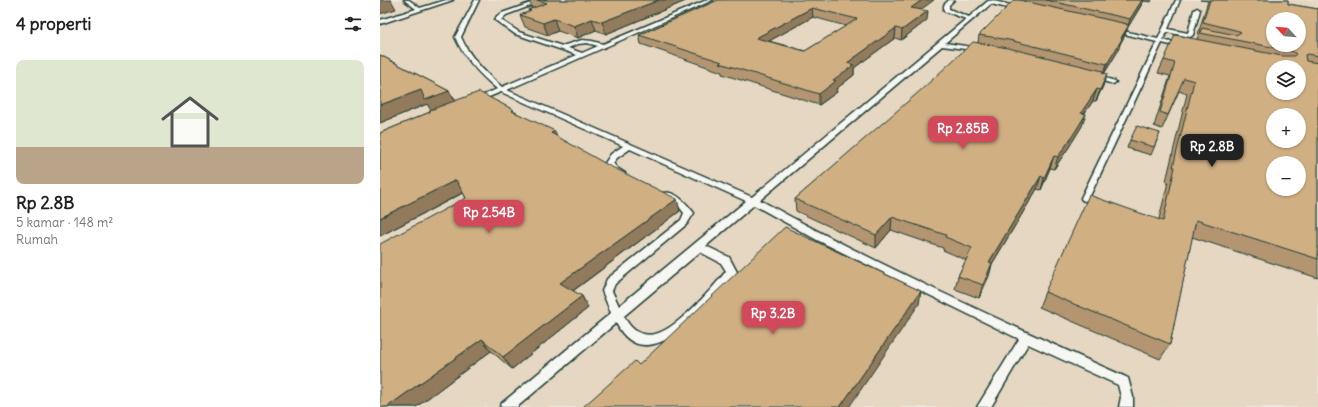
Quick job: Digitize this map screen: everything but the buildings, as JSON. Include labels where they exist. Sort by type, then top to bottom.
[{"type":"lane","points":[[406,0],[420,10]]},
{"type":"lane","points":[[380,22],[451,0]]},
{"type":"lane","points":[[477,0],[458,36],[463,49],[472,62],[485,76],[502,90],[754,201],[820,238],[1026,337],[1124,382],[1127,397],[1126,407]]},
{"type":"lane","points":[[544,0],[504,14],[499,17],[498,20],[517,33],[583,55]]},
{"type":"lane","points":[[466,105],[711,0]]},
{"type":"lane","points":[[952,0],[946,5],[946,10],[971,19]]},
{"type":"lane","points":[[1085,198],[1178,0]]},
{"type":"lane","points":[[507,407],[992,1],[1029,11]]},
{"type":"lane","points":[[1190,35],[1197,10]]},
{"type":"lane","points":[[655,24],[669,24]]},
{"type":"lane","points":[[1106,29],[1191,48]]},
{"type":"lane","points":[[1164,30],[1196,37]]},
{"type":"lane","points":[[562,48],[582,41],[589,41],[603,46]]},
{"type":"lane","points":[[941,44],[983,51]]},
{"type":"lane","points":[[1091,76],[1113,82]]},
{"type":"lane","points":[[627,176],[614,170],[609,163],[614,156],[630,146]]},
{"type":"lane","points":[[660,192],[680,202],[689,213],[684,222],[672,234],[611,282],[607,291],[611,298],[616,315],[630,334],[642,340],[658,339],[673,331],[721,287],[732,272],[725,260],[699,247]]},
{"type":"lane","points":[[984,407],[1026,337]]},
{"type":"shaded area","points":[[380,0],[1318,0],[1318,407],[380,407]]}]
